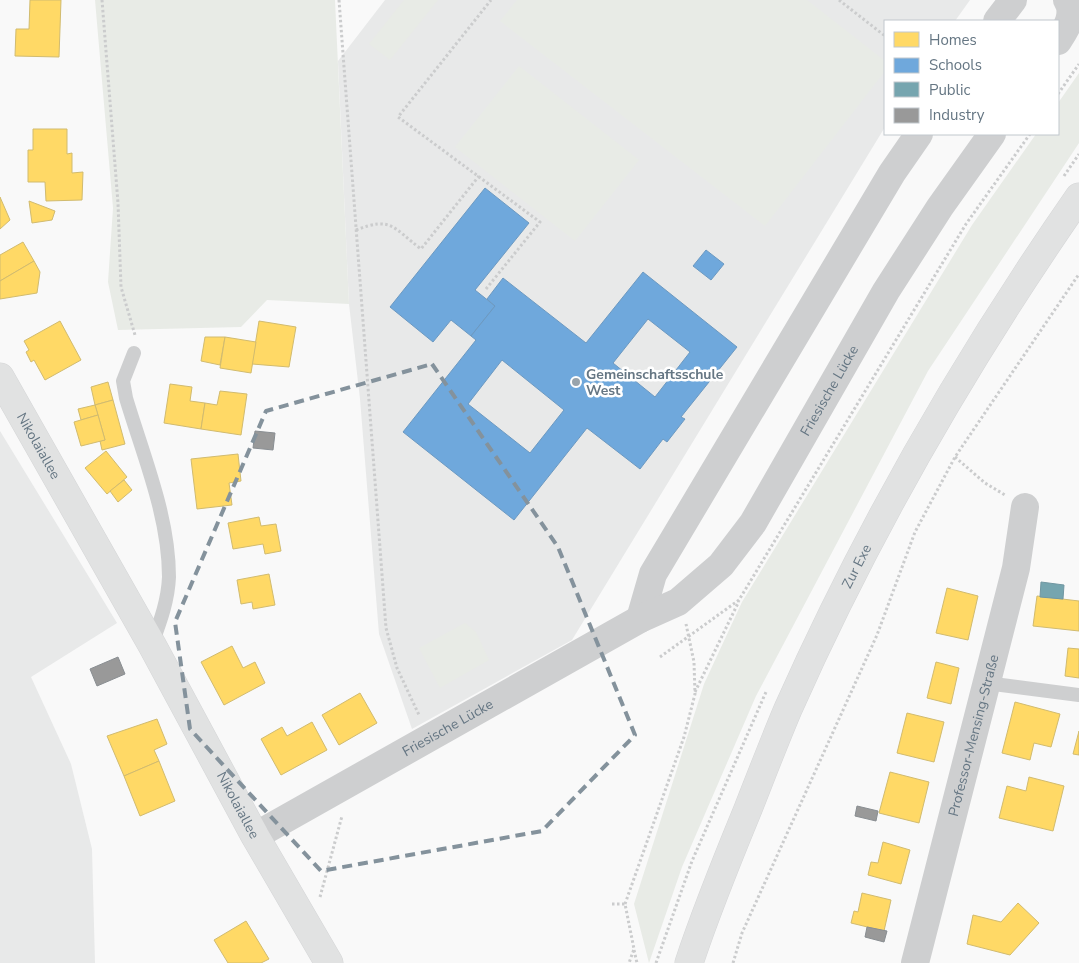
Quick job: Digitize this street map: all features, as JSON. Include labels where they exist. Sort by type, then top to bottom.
[{"type":"main road","name":"Zur Exe","points":[[689,963],[702,923],[788,709],[874,532],[970,362],[1021,280],[1079,197]]},
{"type":"main road","name":"Nikolaiallee","points":[[0,377],[152,645],[255,836],[329,963]]},
{"type":"street","points":[[998,20],[1013,0]]},
{"type":"street","points":[[1059,40],[1070,23],[1070,4],[1067,0]]},
{"type":"street","points":[[640,619],[653,574],[892,173],[918,135]]},
{"type":"street","name":"Friesische Lücke","points":[[255,836],[640,619],[678,602],[721,565],[753,524],[886,291],[940,206],[991,135]]},
{"type":"street","name":"Professor-Mensing-Straße","points":[[915,963],[1016,568],[1025,506]]},
{"type":"lane","points":[[134,353],[123,381],[126,398],[160,510],[169,578],[164,611],[152,645]]},
{"type":"lane","points":[[986,683],[1079,695]]},
{"type":"path","points":[[102,0],[118,203],[121,287],[136,339],[134,353]]},
{"type":"path","points":[[339,0],[386,628],[397,668],[430,739]]},
{"type":"path","points":[[486,289],[540,222],[398,116],[491,0]]},
{"type":"path","points":[[839,0],[884,35]]},
{"type":"path","points":[[1059,93],[1079,64]]},
{"type":"path","points":[[637,963],[625,904],[684,737],[695,694],[739,600],[966,224],[1029,135]]},
{"type":"path","points":[[356,230],[374,223],[386,223],[421,249],[479,176]]},
{"type":"path","points":[[733,963],[746,924],[877,635],[915,532],[955,457],[1079,274]]},
{"type":"path","points":[[955,457],[985,483],[1025,506]]},
{"type":"path","points":[[660,657],[739,600]]},
{"type":"path","points":[[678,602],[690,635],[694,662],[695,694]]},
{"type":"path","points":[[310,931],[342,818],[344,786]]},
{"type":"path","points":[[612,904],[625,904]]},
{"type":"path","points":[[629,963],[634,949]]},
{"type":"highlighted area","points":[[432,364],[558,547],[635,735],[542,831],[321,871],[190,729],[175,622],[266,411]]},
{"type":"shaded area","points":[[95,0],[335,0],[349,304],[267,300],[241,327],[118,330],[108,282],[113,208]]},
{"type":"shaded area","points":[[385,0],[970,0],[956,20],[884,20],[884,129],[572,640],[412,729],[379,634],[360,399],[349,304],[338,61]]},
{"type":"shaded area","points":[[404,0],[438,0],[390,60],[369,44]]},
{"type":"shaded area","points":[[517,0],[807,0],[884,60],[884,72],[765,226],[500,21]]},
{"type":"shaded area","points":[[519,66],[639,160],[575,241],[455,147]]},
{"type":"shaded area","points":[[1079,73],[1079,143],[928,371],[756,696],[682,867],[649,963],[634,904],[704,684],[742,602],[972,225],[1035,135],[1059,135],[1059,102]]},
{"type":"shaded area","points":[[0,431],[117,623],[31,677],[71,764],[92,849],[95,963],[0,963]]},
{"type":"shaded area","points":[[465,623],[476,632],[489,660],[440,688],[419,648]]},
{"type":"building: Homes","points":[[30,0],[61,0],[59,57],[15,56],[16,29],[29,29]]},
{"type":"building: Homes","points":[[33,129],[67,129],[67,154],[72,153],[72,173],[83,172],[82,200],[46,201],[45,182],[28,182],[28,150],[33,150]]},
{"type":"building: Homes","points":[[0,197],[10,220],[0,229]]},
{"type":"building: Homes","points":[[29,201],[55,211],[52,220],[32,223]]},
{"type":"building: Homes","points":[[23,242],[34,261],[0,281],[0,255]]},
{"type":"building: Homes","points":[[34,261],[40,272],[37,293],[0,299],[0,281]]},
{"type":"building: Homes","points":[[60,321],[81,360],[45,380],[34,360],[31,362],[26,352],[29,350],[24,341]]},
{"type":"building: Homes","points":[[259,321],[296,327],[289,367],[252,364]]},
{"type":"building: Homes","points":[[205,337],[225,337],[220,365],[201,361]]},
{"type":"building: Homes","points":[[225,337],[256,342],[251,373],[220,368]]},
{"type":"building: Homes","points":[[108,382],[113,400],[95,405],[91,387]]},
{"type":"building: Homes","points":[[170,384],[192,387],[190,401],[205,403],[201,429],[164,423]]},
{"type":"building: Homes","points":[[220,391],[247,394],[241,435],[201,429],[205,403],[217,405]]},
{"type":"building: Homes","points":[[113,400],[125,444],[102,450],[100,441],[105,440],[95,405]]},
{"type":"building: Homes","points":[[95,405],[98,415],[81,420],[78,409]]},
{"type":"building: Homes","points":[[98,415],[105,440],[81,446],[74,422]]},
{"type":"building: Homes","points":[[106,451],[127,477],[107,494],[85,468]]},
{"type":"building: Homes","points":[[238,454],[241,481],[229,483],[232,505],[197,509],[191,459]]},
{"type":"building: Homes","points":[[124,480],[132,490],[118,502],[110,491]]},
{"type":"building: Homes","points":[[259,517],[261,526],[276,524],[281,551],[265,554],[263,544],[233,549],[228,523]]},
{"type":"building: Homes","points":[[269,574],[275,605],[253,609],[252,602],[241,604],[237,580]]},
{"type":"building: Homes","points":[[947,588],[978,596],[968,640],[936,633]]},
{"type":"building: Homes","points":[[1037,596],[1079,601],[1079,631],[1033,626]]},
{"type":"building: Homes","points":[[232,646],[243,668],[255,662],[265,683],[224,705],[201,662]]},
{"type":"building: Homes","points":[[1068,648],[1079,649],[1079,678],[1065,676]]},
{"type":"building: Homes","points":[[936,662],[959,668],[951,704],[927,698]]},
{"type":"building: Homes","points":[[360,693],[377,723],[339,745],[322,715]]},
{"type":"building: Homes","points":[[1015,702],[1060,714],[1051,747],[1034,743],[1030,760],[1002,753]]},
{"type":"building: Homes","points":[[907,713],[944,722],[934,762],[897,753]]},
{"type":"building: Homes","points":[[157,719],[167,744],[154,750],[159,761],[124,776],[107,736]]},
{"type":"building: Homes","points":[[312,722],[327,750],[281,775],[261,739],[282,727],[287,736]]},
{"type":"building: Homes","points":[[1079,731],[1079,755],[1073,754]]},
{"type":"building: Homes","points":[[159,761],[175,801],[140,816],[124,776]]},
{"type":"building: Homes","points":[[890,772],[929,782],[919,823],[879,813]]},
{"type":"building: Homes","points":[[1029,777],[1064,786],[1053,831],[999,818],[1007,786],[1026,791]]},
{"type":"building: Homes","points":[[883,842],[910,850],[901,884],[868,875],[871,862],[878,863]]},
{"type":"building: Homes","points":[[862,893],[891,900],[884,931],[851,923],[854,911],[858,912]]},
{"type":"building: Homes","points":[[1018,903],[1039,923],[1010,955],[967,944],[973,915],[1001,922]]},
{"type":"building: Homes","points":[[246,921],[269,959],[261,963],[228,963],[214,940]]},
{"type":"building: Schools","points":[[485,188],[529,223],[475,290],[495,306],[471,336],[451,320],[433,342],[390,307]]},
{"type":"building: Schools","points":[[706,250],[724,264],[711,280],[693,266]]},
{"type":"building: Schools","name":"Gemeinschaftsschule West","points":[[643,272],[737,347],[681,417],[685,419],[667,442],[663,439],[640,469],[587,428],[514,520],[403,432],[476,340],[471,336],[495,306],[487,299],[503,278],[586,343]],"holes":[[[648,319],[690,352],[655,397],[613,363]],[[502,360],[564,410],[530,453],[468,404]]]},
{"type":"building: Public","points":[[1041,582],[1064,585],[1063,599],[1040,597]]},
{"type":"building: Industry","points":[[255,431],[275,433],[273,450],[253,448]]},
{"type":"building: Industry","points":[[118,657],[125,674],[97,686],[90,669]]},
{"type":"building: Industry","points":[[857,806],[878,811],[876,821],[855,816]]},
{"type":"building: Industry","points":[[867,927],[887,931],[884,942],[865,937]]},
{"type":"place","name":"Gemeinschaftsschule West","points":[[576,382]]}]
